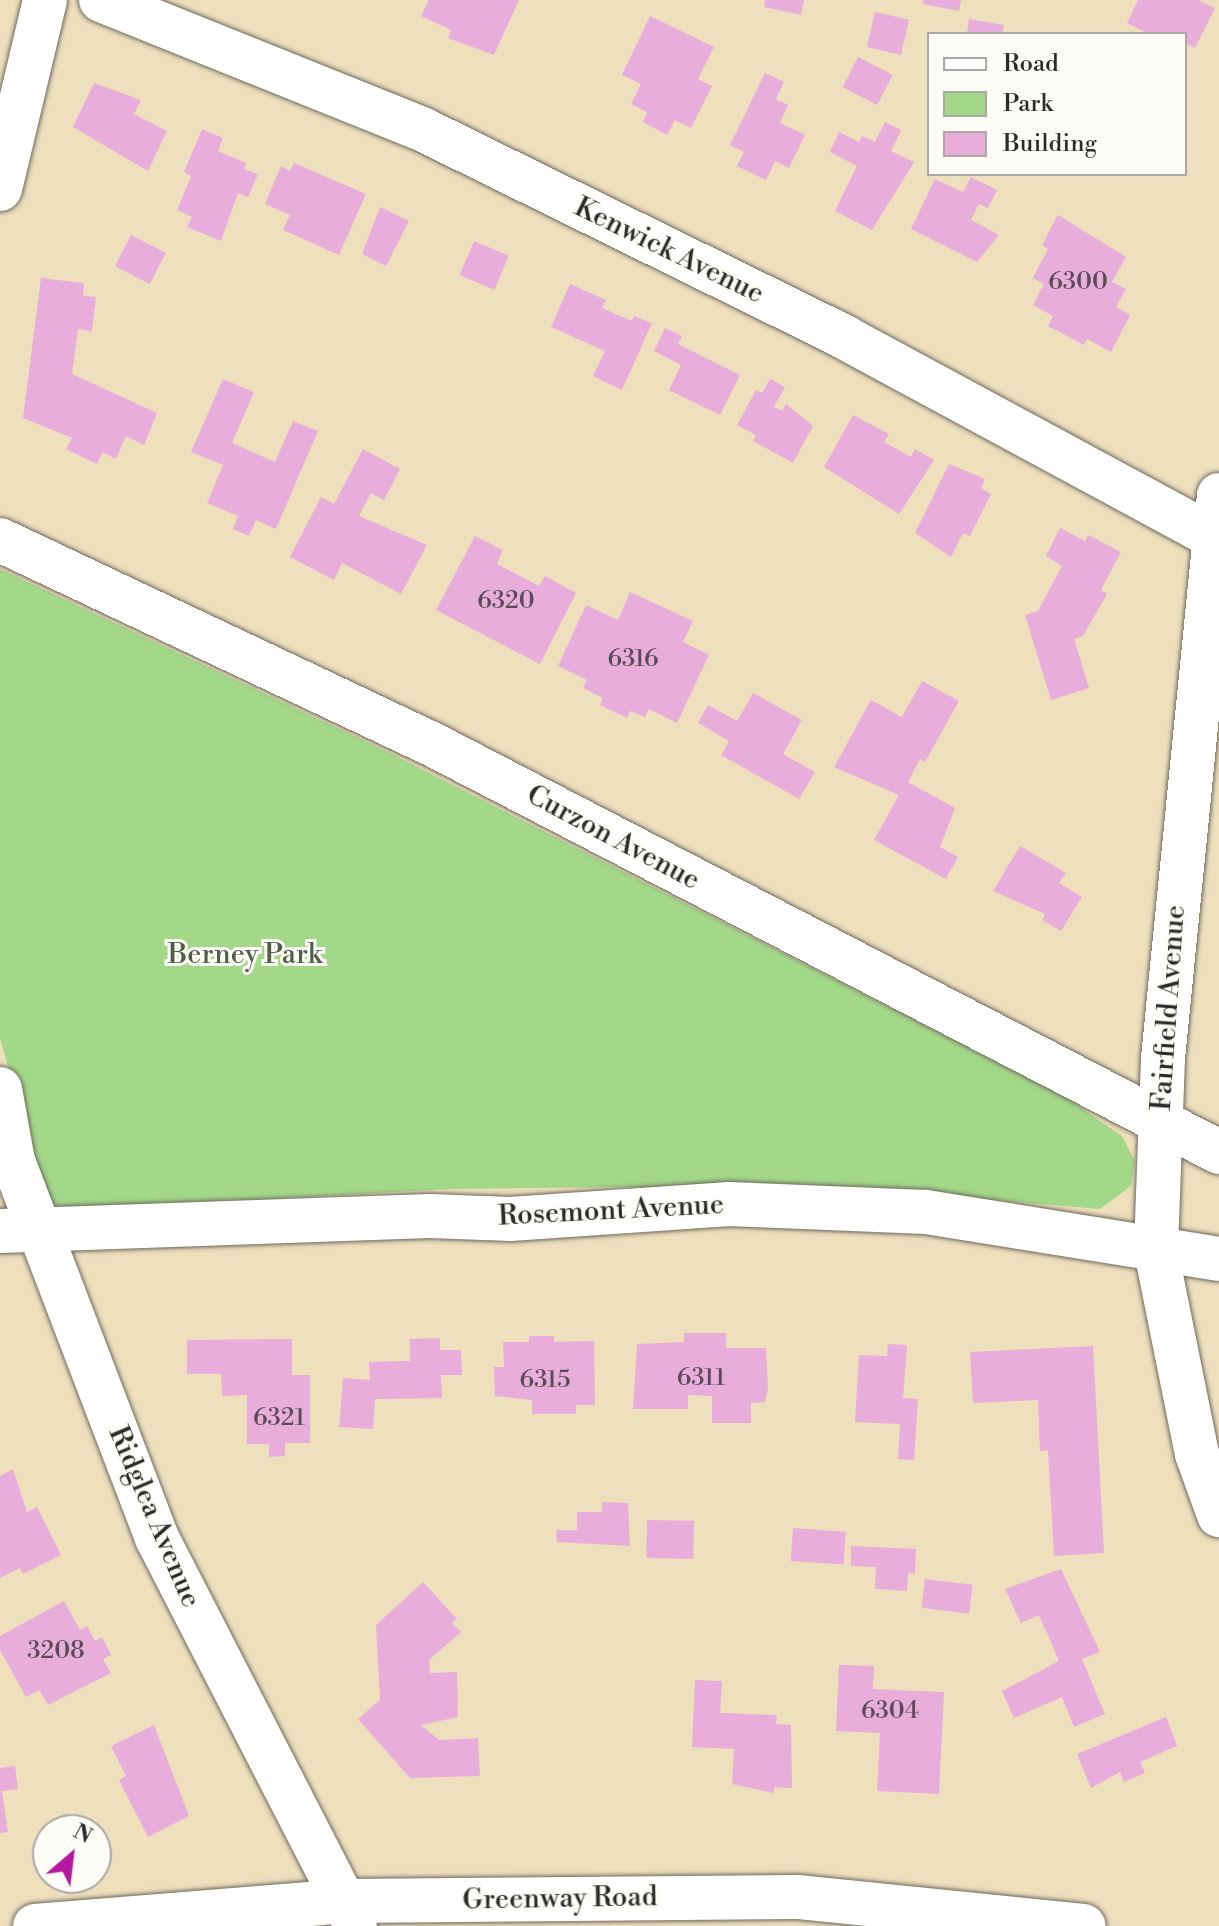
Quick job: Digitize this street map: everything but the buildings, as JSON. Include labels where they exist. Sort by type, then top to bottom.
[{"type":"street","points":[[0,189],[45,0]]},
{"type":"street","name":"Kenwick Avenue","points":[[101,0],[424,130],[846,338],[1217,539]]},
{"type":"street","name":"Fairfield Avenue","points":[[1219,495],[1217,539],[1186,801],[1161,1123],[1156,1251],[1197,1454],[1219,1515]]},
{"type":"street","name":"Curzon Avenue","points":[[0,540],[428,742],[1219,1152]]},
{"type":"street","name":"Ridglea Avenue","points":[[0,1089],[13,1161],[19,1230],[157,1538],[350,1914]]},
{"type":"street","name":"Rosemont Avenue","points":[[19,1230],[430,1216],[510,1219],[729,1204],[926,1212],[1219,1259]]},
{"type":"street","name":"Greenway Road","points":[[35,1926],[799,1897],[1084,1926]]},
{"type":"green space","name":"Berney Park","points":[[0,569],[390,753],[1065,1097],[1122,1136],[1135,1161],[1131,1186],[1100,1209],[910,1193],[622,1187],[450,1189],[63,1210],[45,1199],[0,1038]]}]
